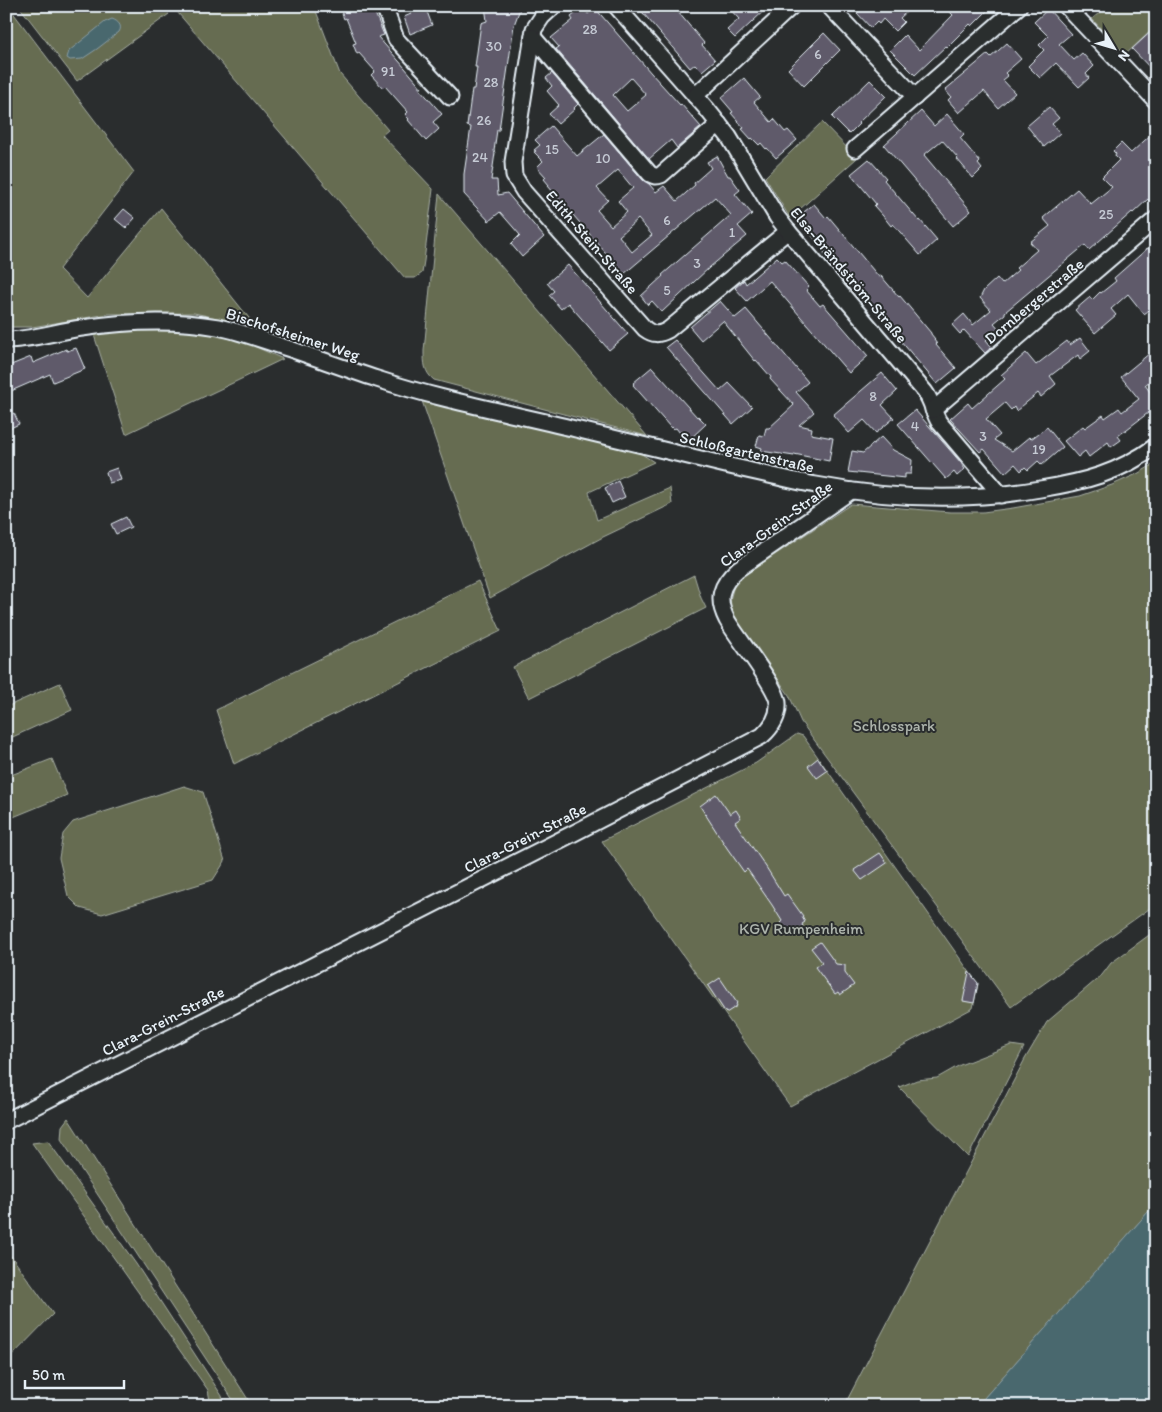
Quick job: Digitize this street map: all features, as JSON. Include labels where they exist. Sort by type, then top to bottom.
[{"type":"street","points":[[384,6],[396,39],[450,97]]},
{"type":"street","name":"Edith-Stein-Straße","points":[[554,6],[535,25],[513,162],[514,176],[531,199],[650,333],[661,334],[668,330],[788,231]]},
{"type":"street","name":"Elsa-Brändström-Straße","points":[[616,6],[719,124],[737,149],[777,217],[925,392],[939,422],[1001,494]]},
{"type":"street","points":[[696,96],[792,6]]},
{"type":"street","points":[[829,6],[915,97]]},
{"type":"street","points":[[855,149],[1019,6]]},
{"type":"street","points":[[1066,6],[1156,101]]},
{"type":"street","points":[[533,37],[653,176],[661,175],[719,124]]},
{"type":"street","name":"Dornbergerstraße","points":[[933,410],[1156,219]]},
{"type":"street","name":"Bischofsheimer Weg","points":[[6,340],[127,322],[204,325],[246,334],[377,379],[418,391]]},
{"type":"street","name":"Schloßgartenstraße","points":[[418,391],[704,461],[802,482],[881,495],[933,498],[967,497],[1054,487],[1105,474],[1126,465],[1156,446]]},
{"type":"street","name":"Clara-Grein-Straße","points":[[6,1121],[762,736],[776,717],[778,701],[774,690],[726,620],[721,602],[722,591],[726,581],[738,569],[851,491]]},
{"type":"green space","points":[[6,6],[8,6],[134,172],[59,269],[87,298],[161,208],[253,323],[245,324],[194,313],[108,314],[32,327],[6,327]]},
{"type":"green space","points":[[19,6],[162,6],[169,14],[77,81]]},
{"type":"green space","points":[[172,6],[314,6],[340,74],[388,130],[382,135],[433,189],[422,273],[415,278],[405,278]]},
{"type":"green space","points":[[1107,6],[1151,6],[1156,11],[1156,26],[1125,55],[1092,19]]},
{"type":"green space","points":[[822,122],[857,158],[790,218],[765,177]]},
{"type":"green space","points":[[439,194],[647,436],[434,380],[428,374],[425,367],[424,351]]},
{"type":"green space","points":[[142,329],[186,330],[238,339],[283,359],[126,434],[94,335]]},
{"type":"green space","points":[[421,398],[637,451],[654,462],[589,492],[597,520],[670,488],[672,504],[603,537],[490,598]]},
{"type":"green space","name":"Schlosspark","points":[[1156,463],[1156,904],[1011,1007],[801,722],[789,695],[733,614],[730,600],[735,582],[851,504],[950,512],[983,512],[1013,508],[1080,496],[1112,485]]},
{"type":"green space","points":[[694,575],[706,608],[529,698],[513,667]]},
{"type":"green space","points":[[478,581],[501,631],[234,764],[216,710]]},
{"type":"green space","points":[[60,683],[72,710],[6,740],[6,707]]},
{"type":"green space","name":"KGV Rumpenheim","points":[[797,734],[803,736],[978,984],[973,1008],[790,1106],[602,841],[756,763]]},
{"type":"green space","points":[[52,759],[67,795],[6,820],[6,777]]},
{"type":"green space","points":[[184,786],[203,792],[225,861],[213,880],[102,914],[80,908],[68,896],[59,858],[63,834],[73,822]]},
{"type":"green space","points":[[1156,930],[1156,1203],[977,1406],[844,1406],[1025,1059],[1047,1022],[1102,975],[1111,963]]},
{"type":"green space","points":[[1011,1045],[1024,1047],[968,1157],[899,1087],[917,1080],[937,1078],[960,1065]]},
{"type":"green space","points":[[68,1118],[251,1404],[248,1406],[237,1406],[61,1139],[62,1126]]},
{"type":"green space","points":[[48,1141],[136,1264],[222,1396],[225,1406],[211,1406],[208,1390],[32,1143]]},
{"type":"green space","points":[[6,1249],[53,1314],[6,1362]]},
{"type":"water","points":[[112,19],[119,24],[119,32],[82,59],[70,60],[67,58],[69,51],[105,22]]},
{"type":"water","points":[[1156,1203],[1156,1406],[977,1406]]},
{"type":"building","points":[[339,6],[372,6],[384,35],[378,37],[442,114],[433,122],[439,129],[426,141],[408,120],[405,115],[408,112],[385,86],[383,88],[371,75],[375,71],[359,53],[357,54],[353,44],[356,43]]},
{"type":"building","points":[[421,6],[423,10],[426,9],[432,25],[410,34],[404,17],[411,14],[409,9]]},
{"type":"building","points":[[485,6],[521,6],[514,25],[491,180],[497,180],[498,195],[507,193],[544,237],[522,257],[511,244],[520,235],[500,212],[489,221],[464,194],[464,174],[471,127],[467,126],[477,67],[475,67],[481,23],[487,21]]},
{"type":"building","points":[[637,6],[673,6],[704,43],[702,45],[715,60],[702,71],[695,64],[690,68]]},
{"type":"building","points":[[727,6],[769,6],[735,38],[727,30],[739,19]]},
{"type":"building","points":[[864,6],[913,6],[900,18],[904,22],[895,31],[883,19],[879,24],[877,22],[871,28],[857,13]]},
{"type":"building","points":[[944,6],[992,6],[972,26],[970,24],[915,75],[890,50],[905,35],[919,50],[953,15]]},
{"type":"building","points":[[582,8],[588,14],[595,8],[701,127],[677,148],[671,140],[649,159],[556,49],[559,47],[551,38],[573,20],[571,17]],"holes":[[[631,78],[646,95],[627,111],[613,95]]]},
{"type":"building","points":[[1048,9],[1071,34],[1059,44],[1074,60],[1082,53],[1094,66],[1086,74],[1089,78],[1079,87],[1056,63],[1040,78],[1028,66],[1044,50],[1039,45],[1048,36],[1034,22]]},
{"type":"building","points":[[1156,27],[1156,74],[1132,49]]},
{"type":"building","points":[[824,33],[840,50],[804,86],[788,69]]},
{"type":"building","points":[[1007,43],[1021,59],[1005,73],[1008,76],[1003,80],[1015,93],[998,108],[984,91],[959,113],[948,100],[951,97],[945,90],[988,54],[991,57]]},
{"type":"building","points":[[552,73],[578,104],[558,124],[549,114],[559,105],[547,91],[552,86],[546,78]]},
{"type":"building","points":[[744,78],[760,97],[754,102],[771,122],[774,119],[785,132],[788,130],[797,140],[776,158],[761,143],[759,145],[751,139],[721,98]]},
{"type":"building","points":[[870,80],[886,96],[849,134],[832,117]]},
{"type":"building","points":[[1049,107],[1059,118],[1052,124],[1060,133],[1044,147],[1027,126]]},
{"type":"building","points":[[921,111],[934,126],[947,114],[964,134],[960,138],[980,162],[978,164],[982,169],[973,178],[942,140],[924,155],[971,211],[953,226],[884,145]]},
{"type":"building","points":[[551,126],[577,156],[604,134],[643,180],[656,192],[664,186],[677,201],[711,168],[707,162],[717,156],[728,176],[730,176],[740,190],[735,194],[752,214],[738,226],[747,236],[710,267],[662,312],[652,301],[648,305],[641,296],[662,275],[731,215],[715,197],[624,274],[548,186],[544,179],[546,177],[537,167],[543,161],[534,152],[540,145],[535,140]],"holes":[[[618,170],[633,188],[618,201],[627,212],[611,226],[597,210],[608,200],[597,188]],[[638,219],[652,235],[632,252],[619,236]]]},
{"type":"building","points":[[1156,130],[1156,195],[1132,212],[1089,250],[1085,245],[1005,312],[994,323],[1001,331],[992,339],[990,337],[986,340],[992,347],[985,353],[964,330],[960,334],[952,325],[964,314],[973,325],[991,310],[980,298],[984,290],[997,278],[1002,284],[1018,270],[1016,268],[1037,250],[1030,242],[1050,226],[1043,218],[1077,189],[1091,204],[1112,187],[1102,177],[1119,160],[1113,151],[1121,143],[1131,153]]},
{"type":"building","points":[[869,159],[886,178],[884,180],[937,240],[920,255],[893,224],[891,226],[874,206],[876,204],[851,174]]},
{"type":"building","points":[[814,204],[826,218],[828,216],[879,277],[881,276],[900,296],[931,333],[936,345],[956,368],[937,384],[895,334],[898,331],[884,315],[881,317],[861,296],[824,253],[825,251],[809,232],[800,224],[804,220],[800,215]]},
{"type":"building","points":[[124,209],[135,218],[126,228],[115,219]]},
{"type":"building","points":[[1148,248],[1156,258],[1156,305],[1144,314],[1128,294],[1111,309],[1116,315],[1095,333],[1075,310],[1090,297],[1092,300],[1116,281],[1114,278]]},
{"type":"building","points":[[777,257],[782,262],[785,260],[809,287],[806,290],[820,306],[823,304],[868,356],[849,373],[770,281],[747,301],[735,288],[744,280],[746,284]]},
{"type":"building","points":[[568,265],[628,334],[609,350],[568,303],[561,309],[549,295],[554,291],[547,283]]},
{"type":"building","points":[[720,301],[735,318],[746,309],[808,382],[796,392],[814,412],[799,425],[812,428],[811,434],[833,438],[829,461],[794,454],[794,456],[761,451],[762,448],[756,446],[759,435],[764,436],[766,428],[769,428],[794,405],[770,379],[771,377],[755,361],[723,321],[701,340],[690,327]]},
{"type":"building","points":[[1080,338],[1090,351],[1080,359],[1078,355],[1050,376],[1056,384],[1041,397],[1038,393],[1016,411],[1014,407],[1011,410],[1005,403],[986,419],[1000,435],[994,440],[1012,451],[1029,437],[1031,439],[1047,427],[1063,447],[1042,465],[1038,461],[1028,470],[1025,467],[1021,471],[1015,464],[1005,473],[984,449],[980,452],[950,419],[968,403],[972,408],[1005,379],[1001,375],[1026,353],[1036,365],[1067,341],[1070,345]]},
{"type":"building","points":[[675,340],[720,391],[729,383],[752,407],[733,424],[666,347]]},
{"type":"building","points":[[76,348],[85,369],[53,382],[50,374],[11,391],[6,379],[6,367],[31,357],[33,363],[66,349],[67,351]]},
{"type":"building","points":[[1156,348],[1156,376],[1145,385],[1156,400],[1156,423],[1148,413],[1118,436],[1121,440],[1111,447],[1108,442],[1089,457],[1085,451],[1078,457],[1064,441],[1083,426],[1085,428],[1103,415],[1105,418],[1119,408],[1122,412],[1139,399],[1121,377]]},
{"type":"building","points":[[652,367],[697,417],[706,424],[689,440],[681,431],[680,433],[676,428],[671,428],[633,385]]},
{"type":"building","points":[[882,373],[897,391],[882,405],[894,418],[876,433],[864,420],[849,433],[833,415]]},
{"type":"building","points":[[915,410],[962,464],[965,469],[957,476],[954,472],[946,479],[898,424]]},
{"type":"building","points":[[14,413],[19,424],[6,430],[6,417]]},
{"type":"building","points":[[881,437],[893,450],[912,460],[911,474],[905,474],[905,478],[848,472],[852,451],[863,453]]},
{"type":"building","points":[[117,468],[121,480],[109,483],[106,472]]},
{"type":"building","points":[[618,481],[625,497],[612,503],[605,488]]},
{"type":"building","points":[[126,517],[131,527],[116,534],[111,524]]},
{"type":"building","points":[[818,758],[827,771],[817,778],[808,766]]},
{"type":"building","points":[[716,794],[730,814],[736,810],[741,818],[735,822],[784,896],[787,894],[803,916],[805,922],[802,924],[803,926],[794,933],[791,929],[787,932],[780,923],[782,921],[772,905],[747,869],[744,872],[700,806]]},
{"type":"building","points":[[880,853],[887,863],[862,880],[854,870]]},
{"type":"building","points":[[820,942],[836,964],[845,965],[845,973],[854,985],[840,995],[838,992],[835,994],[815,967],[822,962],[811,948]]},
{"type":"building","points":[[969,972],[978,983],[974,1003],[963,1001]]},
{"type":"building","points":[[720,978],[737,1003],[737,1006],[726,1013],[708,986]]}]
